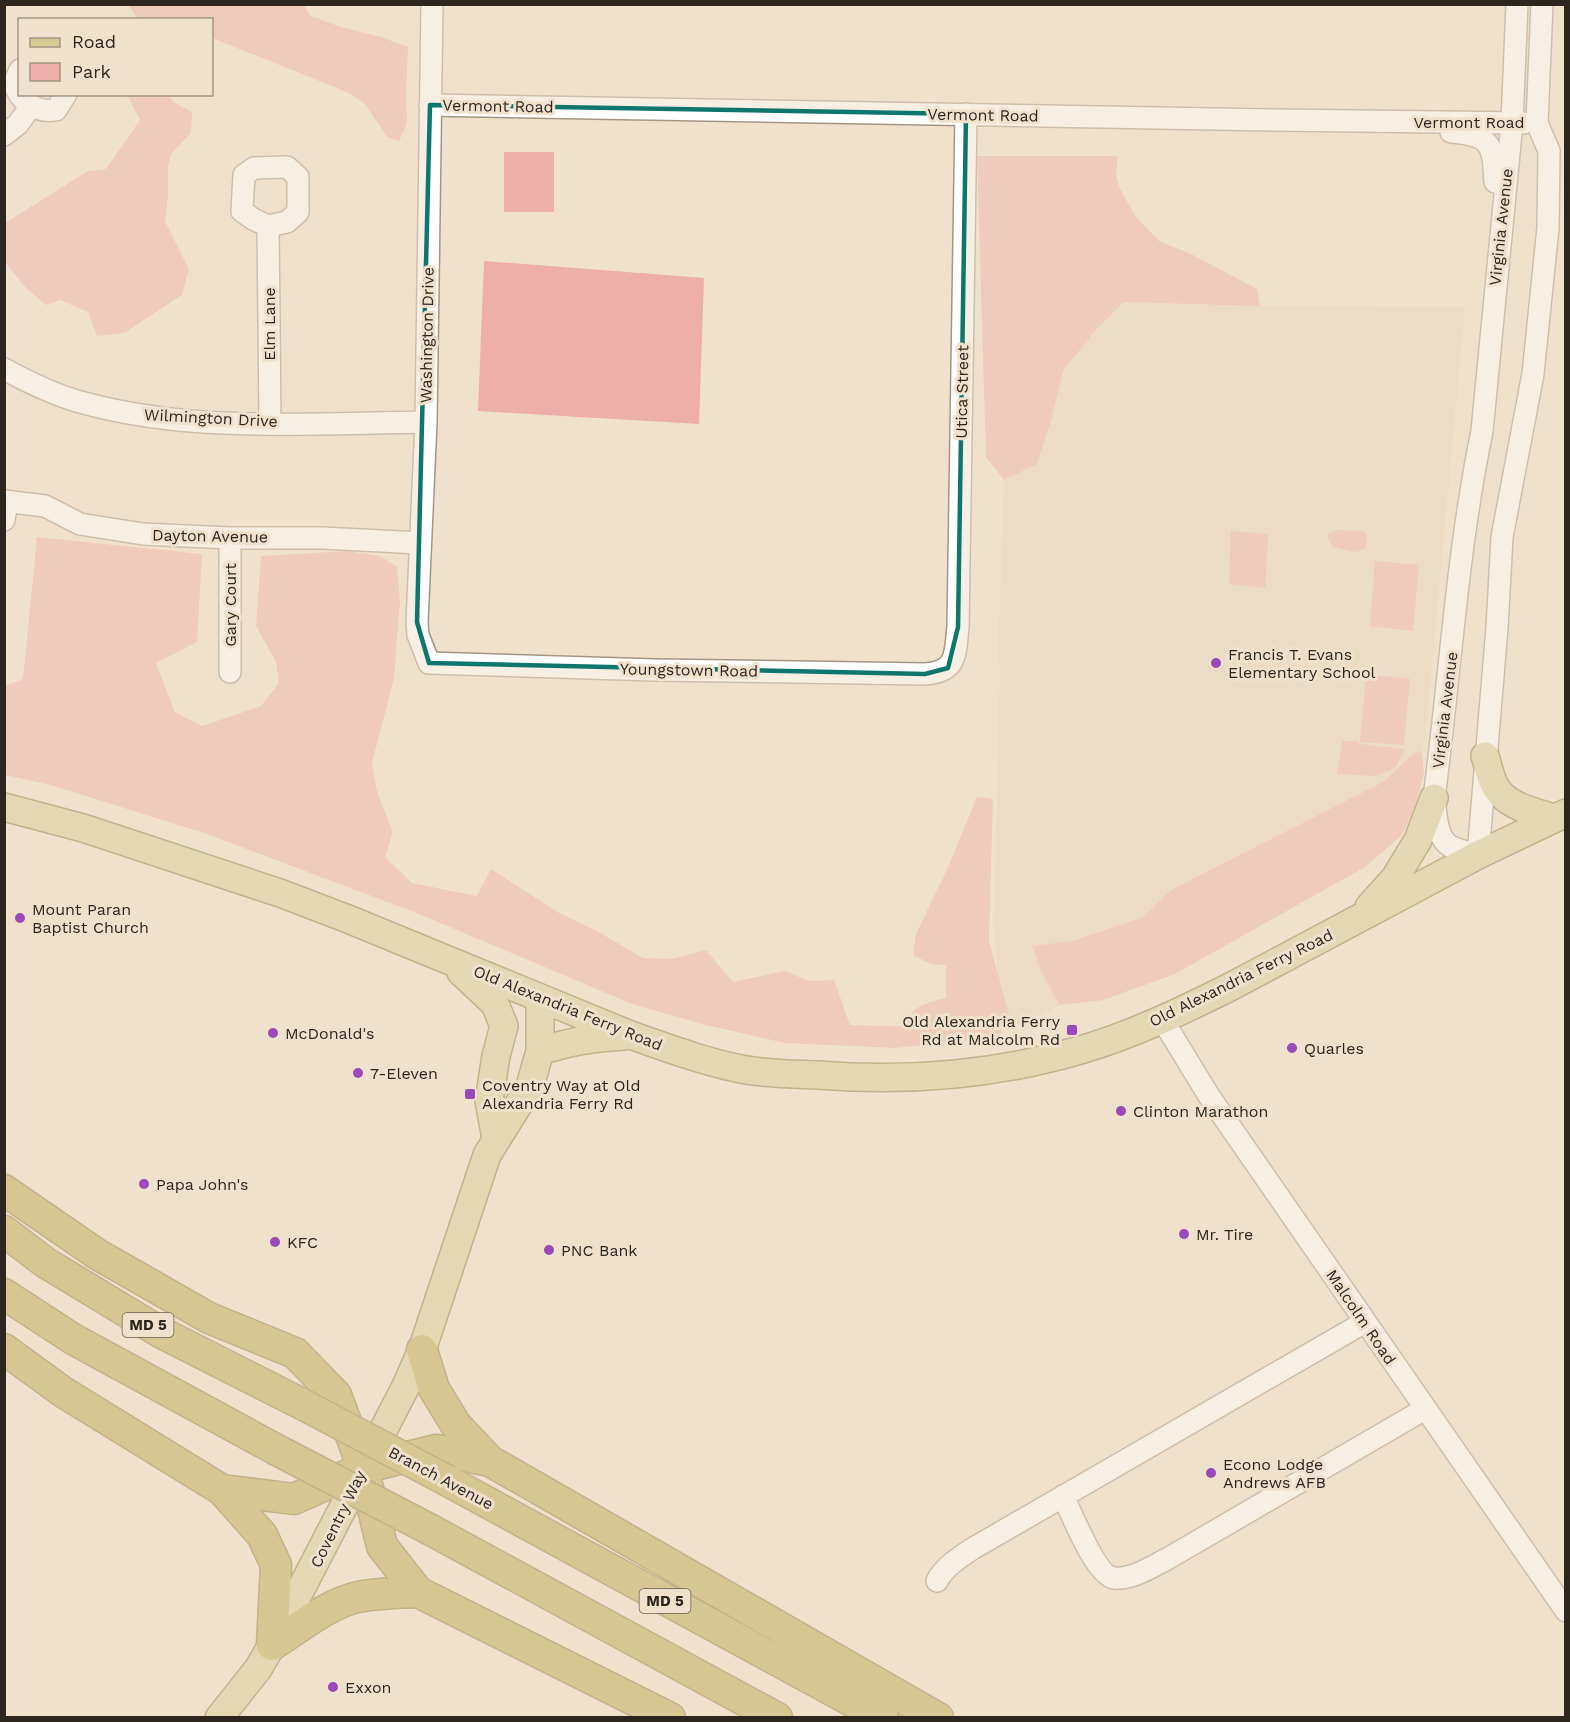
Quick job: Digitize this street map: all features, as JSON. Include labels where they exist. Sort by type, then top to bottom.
[{"type":"highway","points":[[4,1190],[97,1254],[209,1318],[295,1353],[336,1395],[363,1468],[381,1546],[418,1593],[670,1718]]},
{"type":"highway","name":"Branch Avenue","points":[[4,1231],[46,1263],[160,1332],[448,1481],[883,1718]]},
{"type":"highway","points":[[4,1294],[73,1339],[777,1718]]},
{"type":"highway","points":[[4,1349],[63,1392],[222,1490],[262,1535],[276,1565],[272,1646]]},
{"type":"highway","points":[[422,1350],[434,1389],[456,1425],[490,1461],[938,1718]]},
{"type":"highway","points":[[222,1490],[294,1499],[363,1468],[436,1450],[490,1461]]},
{"type":"highway","points":[[272,1646],[347,1600],[369,1596],[418,1593]]},
{"type":"main road","points":[[1485,756],[1492,782],[1502,795],[1517,805],[1560,815]]},
{"type":"main road","points":[[1360,918],[1395,878],[1418,840],[1434,798]]},
{"type":"main road","name":"Old Alexandria Ferry Road","points":[[4,807],[83,828],[280,893],[633,1036],[742,1069],[862,1078],[899,1078],[976,1072],[1042,1060],[1080,1050],[1162,1019],[1230,987],[1478,855],[1560,815]]},
{"type":"main road","points":[[452,962],[495,1004],[504,1026],[496,1056],[489,1101],[496,1138]]},
{"type":"main road","points":[[496,1056],[540,998]]},
{"type":"main road","name":"Coventry Way","points":[[219,1718],[258,1669],[272,1646],[306,1584],[422,1350],[487,1155],[530,1086],[540,1051],[540,998]]},
{"type":"main road","points":[[540,1051],[572,1041],[633,1036]]},
{"type":"street","name":"Washington Drive","points":[[429,663],[418,635],[426,422],[432,4]]},
{"type":"street","name":"Virginia Avenue","points":[[1478,855],[1449,846],[1437,824],[1434,798],[1462,543],[1482,431],[1512,123],[1517,4]]},
{"type":"street","points":[[1478,855],[1497,628],[1502,537],[1533,374],[1548,228],[1549,151],[1537,123],[1542,4]]},
{"type":"street","points":[[18,74],[14,83],[18,93]]},
{"type":"street","points":[[21,96],[32,106],[45,112],[56,110],[65,96]]},
{"type":"street","name":"Vermont Road","points":[[430,105],[1537,123]]},
{"type":"street","points":[[4,135],[18,124],[32,106]]},
{"type":"street","name":"Utica Street","points":[[948,668],[953,661],[958,627],[966,114]]},
{"type":"street","points":[[1421,122],[1432,131],[1472,134],[1489,145],[1494,155],[1495,186],[1503,203]]},
{"type":"street","name":"Elm Lane","points":[[268,226],[270,423]]},
{"type":"street","name":"Wilmington Drive","points":[[4,369],[40,387],[83,403],[134,414],[173,419],[270,423],[426,422]]},
{"type":"street","name":"Dayton Avenue","points":[[6,507],[45,506],[74,522],[96,528],[160,536],[322,537],[420,543]]},
{"type":"street","name":"Gary Court","points":[[230,538],[230,672]]},
{"type":"street","name":"Youngstown Road","points":[[429,663],[655,670],[925,674],[942,672],[948,668]]},
{"type":"street","name":"Malcolm Road","points":[[1162,1019],[1209,1096],[1566,1611]]},
{"type":"street","points":[[937,1581],[942,1572],[972,1549],[1365,1322]]},
{"type":"street","points":[[1063,1496],[1094,1559],[1106,1575],[1114,1578],[1127,1576],[1167,1559],[1425,1409]]},
{"type":"highlighted area","points":[[430,105],[966,114],[958,627],[948,668],[925,674],[429,663],[417,622]]},
{"type":"shaded area","name":"Francis T. Evans Elementary School","points":[[1124,302],[1260,306],[1465,307],[1425,740],[1422,752],[1414,753],[1383,782],[1171,890],[1143,917],[1072,941],[1032,946],[1042,974],[1060,1005],[1010,1030],[999,994],[994,924],[1000,666],[998,660],[1004,480],[1037,464],[1063,371],[1093,333]]},
{"type":"green space","points":[[128,5],[304,5],[311,16],[408,47],[407,123],[399,141],[387,137],[365,104],[349,93],[213,38],[213,18],[137,18]]},
{"type":"green space","points":[[128,96],[169,96],[175,103],[192,112],[191,133],[171,154],[168,167],[165,221],[189,269],[182,295],[124,333],[97,336],[88,312],[60,300],[46,305],[25,287],[5,262],[5,223],[88,171],[106,169],[140,120]]},
{"type":"green space","points":[[504,152],[554,152],[554,212],[504,212]]},
{"type":"green space","points":[[977,156],[1118,156],[1116,173],[1119,186],[1135,216],[1159,241],[1191,254],[1257,289],[1260,306],[1124,302],[1093,333],[1063,371],[1037,464],[1004,480],[986,457]]},
{"type":"green space","points":[[484,261],[704,278],[699,424],[478,411]]},
{"type":"green space","points":[[1334,530],[1366,533],[1365,549],[1355,552],[1333,547],[1328,534]]},
{"type":"green space","points":[[1231,531],[1268,534],[1265,588],[1229,584]]},
{"type":"green space","points":[[37,537],[202,554],[197,642],[156,663],[175,712],[202,726],[261,706],[279,683],[276,662],[256,626],[261,556],[347,551],[380,556],[397,567],[400,602],[394,678],[372,763],[377,792],[393,832],[385,857],[412,883],[477,896],[491,869],[561,914],[597,931],[643,958],[672,959],[706,950],[733,982],[785,971],[809,981],[834,980],[850,1025],[902,1026],[920,1006],[946,998],[946,965],[931,964],[913,955],[916,934],[949,865],[977,797],[993,799],[989,941],[1009,1015],[999,1038],[895,1048],[785,1043],[702,1024],[632,1004],[419,914],[207,834],[51,785],[5,775],[5,686],[23,679]]},
{"type":"green space","points":[[1375,561],[1419,565],[1413,631],[1370,626]]},
{"type":"green space","points":[[1366,674],[1410,679],[1404,745],[1360,742]]},
{"type":"green space","points":[[1342,741],[1357,741],[1360,744],[1405,749],[1395,768],[1375,776],[1337,774]]},
{"type":"green space","points":[[1422,752],[1424,772],[1415,809],[1401,836],[1365,867],[1175,974],[1103,1000],[1060,1005],[1042,974],[1032,946],[1072,941],[1143,917],[1171,890],[1383,782],[1414,753]]},
{"type":"place","name":"Francis T. Evans Elementary School","points":[[1216,663]]},
{"type":"place","name":"Mount Paran Baptist Church","points":[[20,918]]},
{"type":"place","name":"Old Alexandria Ferry Rd at Malcolm Rd","points":[[1072,1030]]},
{"type":"place","name":"McDonald's","points":[[273,1033]]},
{"type":"place","name":"Quarles","points":[[1292,1048]]},
{"type":"place","name":"7-Eleven","points":[[358,1073]]},
{"type":"place","name":"Coventry Way at Old Alexandria Ferry Rd","points":[[470,1094]]},
{"type":"place","name":"Clinton Marathon","points":[[1121,1111]]},
{"type":"place","name":"Papa John's","points":[[144,1184]]},
{"type":"place","name":"Mr. Tire","points":[[1184,1234]]},
{"type":"place","name":"KFC","points":[[275,1242]]},
{"type":"place","name":"PNC Bank","points":[[549,1250]]},
{"type":"place","name":"Econo Lodge Andrews AFB","points":[[1211,1473]]},
{"type":"place","name":"Exxon","points":[[333,1687]]}]
